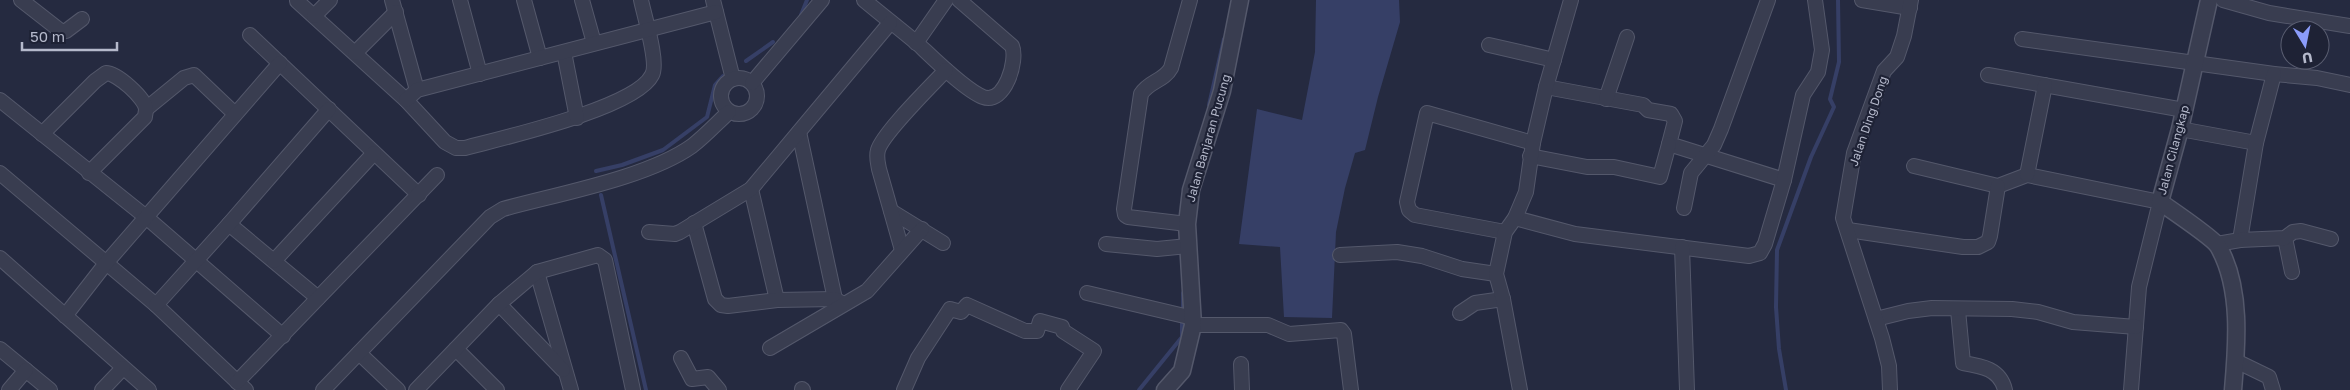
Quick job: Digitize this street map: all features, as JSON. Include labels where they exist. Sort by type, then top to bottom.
[{"type":"street","points":[[21,0],[62,32],[82,19]]},
{"type":"street","points":[[314,16],[330,0]]},
{"type":"street","points":[[460,0],[480,74]]},
{"type":"street","points":[[524,0],[540,58]]},
{"type":"street","points":[[582,0],[594,43]]},
{"type":"street","points":[[297,1],[406,100],[445,142],[456,148],[465,148],[577,118],[636,91],[648,82],[654,74],[641,0]]},
{"type":"street","points":[[752,83],[822,0]]},
{"type":"street","points":[[864,0],[946,70],[982,96],[991,98],[998,96],[1004,89],[1014,56],[1012,46],[959,0]]},
{"type":"street","points":[[916,43],[946,0]]},
{"type":"street","points":[[1181,224],[1128,217],[1125,215],[1124,209],[1141,94],[1145,88],[1167,76],[1171,68],[1190,0]]},
{"type":"street","name":"Jalan Banjaran Pucung","points":[[1165,390],[1182,371],[1187,319],[1181,224],[1222,91],[1240,0]]},
{"type":"street","points":[[1520,390],[1503,299],[1496,274],[1505,232],[1515,218],[1526,192],[1531,150],[1546,87],[1571,0]]},
{"type":"street","points":[[1684,208],[1691,173],[1704,154],[1714,144],[1721,129],[1768,0]]},
{"type":"street","points":[[1515,218],[1575,234],[1749,256],[1760,253],[1765,244],[1784,180],[1803,96],[1818,72],[1822,50],[1816,0]]},
{"type":"street","points":[[1862,0],[1910,4]]},
{"type":"street","name":"Jalan Cilangkap","points":[[2209,0],[2180,129],[2160,202],[2217,244]]},
{"type":"street","points":[[2223,0],[2269,13],[2350,26]]},
{"type":"street","name":"Jalan Ding Dong","points":[[1890,390],[1889,366],[1844,218],[1854,153],[1884,71],[1897,56],[1904,36],[1910,4]]},
{"type":"street","points":[[355,53],[394,6]]},
{"type":"street","points":[[394,6],[417,90]]},
{"type":"street","points":[[406,100],[417,90],[647,30],[715,6],[733,79]]},
{"type":"street","points":[[649,232],[675,234],[751,189],[890,23]]},
{"type":"street","points":[[250,35],[418,195]]},
{"type":"street","points":[[1606,99],[1627,37]]},
{"type":"street","points":[[2022,39],[2274,74],[2317,78],[2350,85]]},
{"type":"street","points":[[1489,46],[1554,60]]},
{"type":"street","points":[[564,52],[577,118]]},
{"type":"street","points":[[65,316],[107,262],[280,63]]},
{"type":"street","points":[[902,250],[879,169],[878,148],[902,117],[946,70]]},
{"type":"street","points":[[42,134],[95,81],[106,74],[116,75],[143,101],[146,109],[145,117],[89,173]]},
{"type":"street","points":[[2240,240],[2256,143],[2274,74]]},
{"type":"street","points":[[146,109],[184,78],[194,75],[235,114]]},
{"type":"street","points":[[1988,75],[2184,110]]},
{"type":"street","points":[[743,78],[752,83],[757,91],[758,100],[754,108],[747,113],[738,115],[729,112],[722,105],[721,94],[725,85],[733,79],[743,78]]},
{"type":"street","points":[[2027,175],[2045,85]]},
{"type":"street","points":[[1505,232],[1415,215],[1409,210],[1407,202],[1427,113],[1531,150],[1587,167],[1614,167],[1658,177],[1661,176],[1676,121],[1674,116],[1648,110],[1644,105],[1546,87]]},
{"type":"street","points":[[0,100],[146,217],[283,336]]},
{"type":"street","points":[[156,305],[230,224],[329,109]]},
{"type":"street","points":[[323,390],[490,217],[503,210],[618,178],[659,164],[692,146],[729,112]]},
{"type":"street","points":[[2180,129],[2256,143]]},
{"type":"street","points":[[798,132],[839,302]]},
{"type":"street","points":[[1669,144],[1784,180]]},
{"type":"street","points":[[274,261],[374,154]]},
{"type":"street","points":[[1914,166],[1998,186],[2027,175],[2160,202],[2139,287],[2131,390]]},
{"type":"street","points":[[0,173],[156,305],[242,386],[283,336],[318,298],[437,175]]},
{"type":"street","points":[[1848,230],[1963,247],[1978,247],[1988,242],[1990,236],[1998,186]]},
{"type":"street","points":[[751,189],[777,300]]},
{"type":"street","points":[[891,211],[943,243]]},
{"type":"street","points":[[694,223],[715,299],[721,305],[728,306],[777,300],[839,302]]},
{"type":"street","points":[[230,224],[318,298]]},
{"type":"street","points":[[770,348],[839,302],[867,291],[922,229]]},
{"type":"street","points":[[2233,390],[2236,361],[2232,285],[2217,244],[2225,241],[2286,238],[2293,232],[2301,231],[2331,239]]},
{"type":"street","points":[[2286,238],[2292,272]]},
{"type":"street","points":[[1106,244],[1157,249],[1183,246]]},
{"type":"street","points":[[1682,247],[1686,390]]},
{"type":"street","points":[[1340,255],[1397,252],[1422,256],[1462,270],[1496,274]]},
{"type":"street","points":[[416,390],[499,304],[537,272],[598,255],[602,256],[608,270],[633,390]]},
{"type":"street","points":[[0,258],[149,390]]},
{"type":"street","points":[[537,272],[564,372],[571,390]]},
{"type":"street","points":[[1087,293],[1187,319],[1268,325],[1289,334],[1341,330],[1344,334],[1351,390]]},
{"type":"street","points":[[1460,313],[1475,303],[1503,299]]},
{"type":"street","points":[[499,304],[564,372]]},
{"type":"street","points":[[904,390],[918,358],[950,309],[962,312],[967,305],[1025,331],[1037,331],[1040,321],[1062,327],[1063,331],[1094,351],[1068,390]]},
{"type":"street","points":[[1876,319],[1908,311],[1932,308],[1958,310],[2012,309],[2038,312],[2073,322],[2136,326]]},
{"type":"street","points":[[1958,310],[1963,363],[1982,366],[1991,370],[1998,375],[2005,390]]},
{"type":"street","points":[[0,349],[50,390]]},
{"type":"street","points":[[456,350],[497,390]]},
{"type":"street","points":[[358,352],[398,390]]},
{"type":"street","points":[[681,358],[690,378],[695,380],[708,377],[719,390]]},
{"type":"street","points":[[2236,361],[2269,377],[2273,390]]},
{"type":"street","points":[[1241,364],[1242,390]]},
{"type":"street","points":[[102,390],[122,368]]},
{"type":"street","points":[[9,390],[26,370]]},
{"type":"water","points":[[1316,0],[1399,0],[1400,22],[1365,150],[1355,153],[1345,188],[1336,232],[1332,318],[1284,317],[1280,247],[1239,244],[1257,109],[1302,120],[1315,52]]},
{"type":"waterway","points":[[801,15],[807,0]]},
{"type":"waterway","points":[[1786,390],[1779,349],[1776,307],[1777,250],[1811,157],[1834,107],[1830,99],[1839,62],[1838,0]]},
{"type":"waterway","points":[[1209,105],[1224,39]]},
{"type":"waterway","points":[[746,61],[773,42]]},
{"type":"waterway","points":[[596,171],[622,165],[663,150],[707,117],[715,85],[723,76]]},
{"type":"waterway","points":[[601,195],[646,390]]},
{"type":"waterway","points":[[1183,293],[1183,311]]},
{"type":"waterway","points":[[1139,390],[1182,337],[1182,318]]}]
